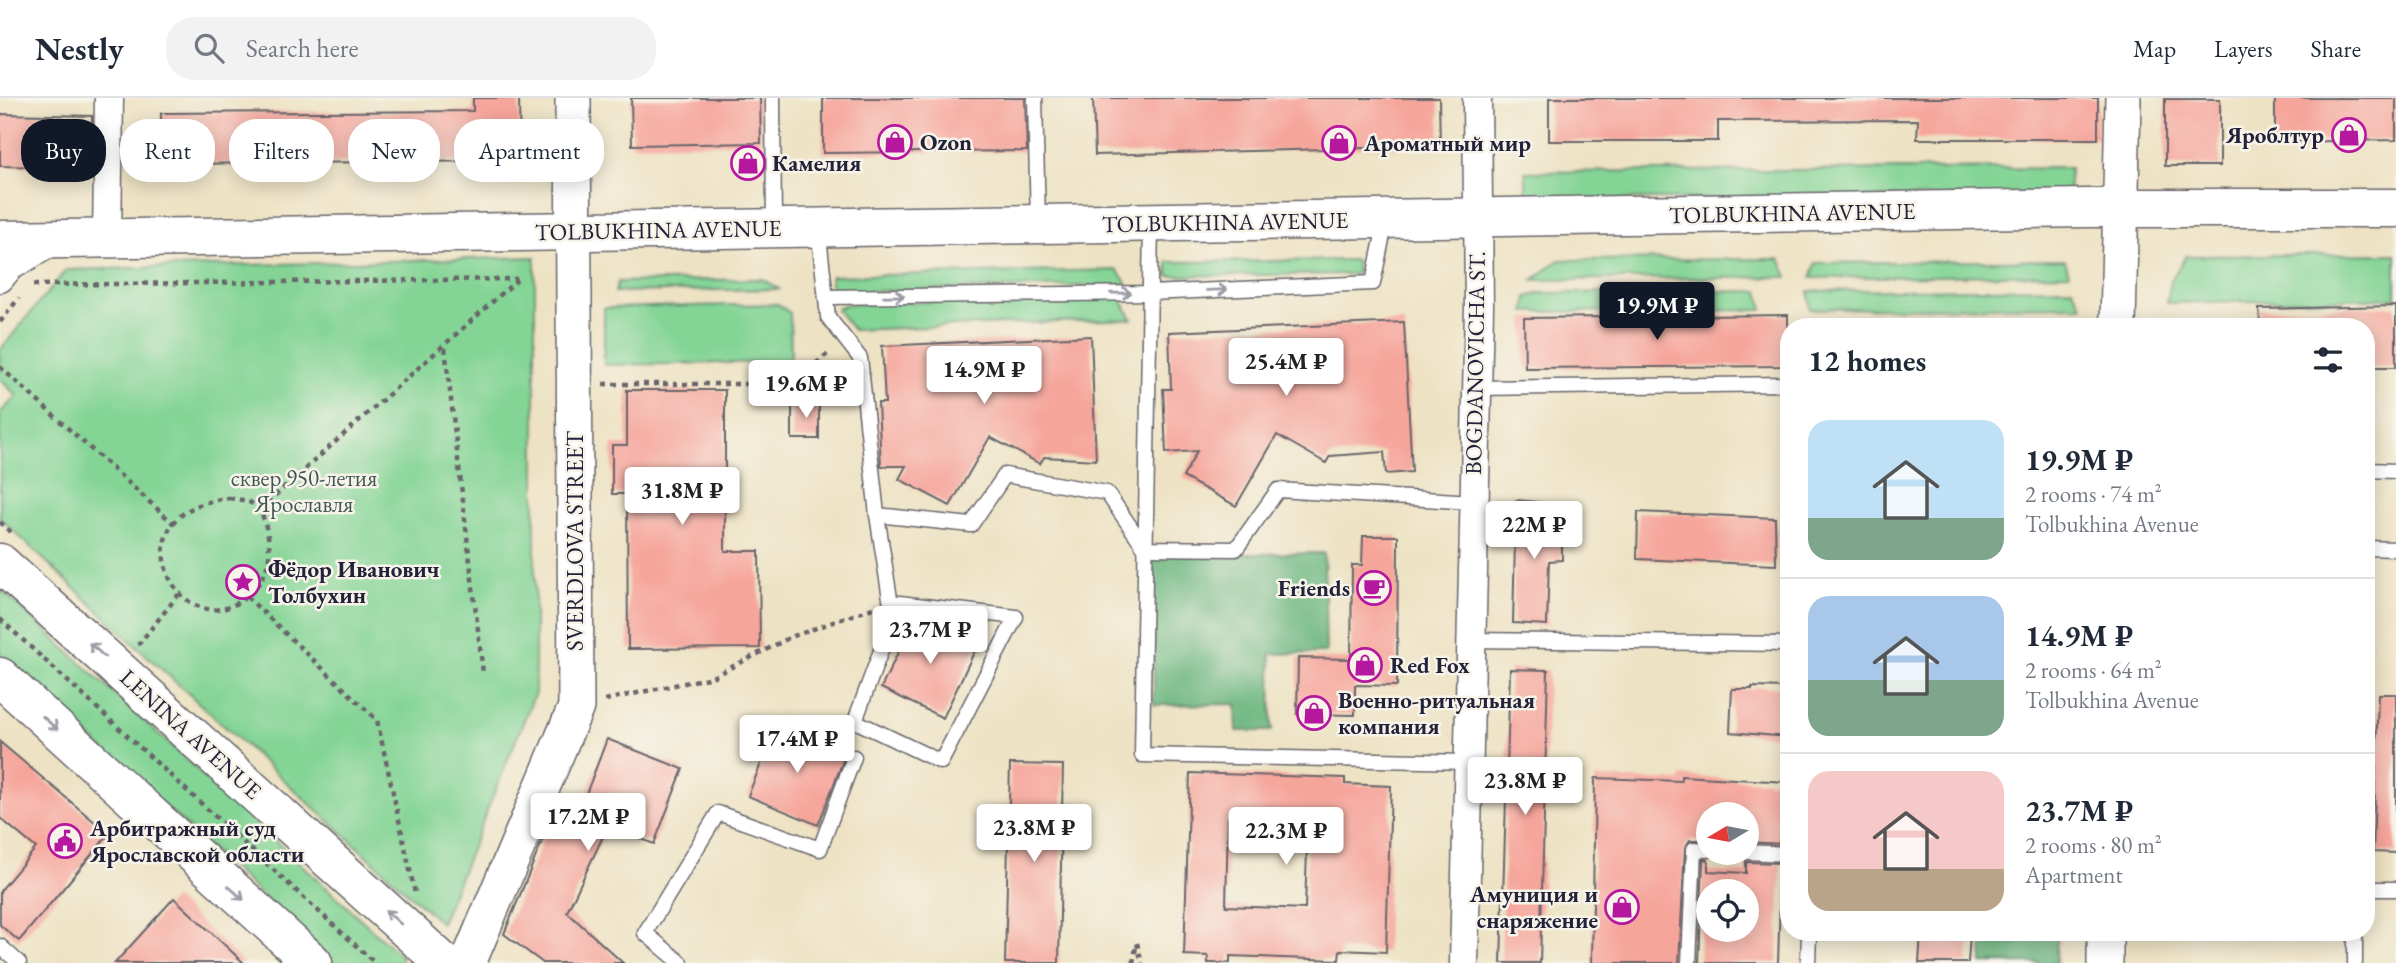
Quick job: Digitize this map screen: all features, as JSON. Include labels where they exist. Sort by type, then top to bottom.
[{"type":"main road","name":"TOLBUKHINA AVENUE","points":[[0,240],[2120,208],[2396,208]]},
{"type":"main road","name":"TOLBUKHINA AVENUE","points":[[0,251],[53,241]]},
{"type":"main road","name":"LENINA AVENUE","points":[[0,563],[444,963]]},
{"type":"main road","points":[[0,677],[313,963]]},
{"type":"street","points":[[107,239],[108,98]]},
{"type":"street","name":"SVERDLOVA STREET","points":[[468,963],[576,707],[573,98]]},
{"type":"street","name":"BOGDANOVICHA ST.","points":[[1464,963],[1479,307],[1476,218],[1477,98]]},
{"type":"street","points":[[2118,318],[2123,98]]},
{"type":"street","points":[[11,286],[9,267],[53,241]]},
{"type":"street","points":[[2105,941],[2105,963]]},
{"type":"lane","points":[[773,98],[774,229]]},
{"type":"lane","points":[[1035,98],[1038,225]]},
{"type":"lane","points":[[826,297],[1149,293],[1373,284],[1386,219]]},
{"type":"lane","points":[[1151,223],[1142,755],[1468,762]]},
{"type":"lane","points":[[818,228],[828,317],[860,358],[877,514],[891,602],[892,618],[855,721],[941,762],[1016,617],[891,602]]},
{"type":"lane","points":[[1476,388],[1780,384]]},
{"type":"lane","points":[[2375,470],[2396,471]]},
{"type":"lane","points":[[877,514],[971,525],[1005,475],[1107,493],[1145,548]]},
{"type":"lane","points":[[1145,548],[1236,549],[1278,490],[1473,502]]},
{"type":"lane","points":[[2375,548],[2396,549]]},
{"type":"lane","points":[[1471,640],[1780,644]]},
{"type":"lane","points":[[681,963],[646,933],[718,813],[820,849],[854,757]]},
{"type":"lane","points":[[1689,963],[1696,849]]},
{"type":"lane","points":[[1759,853],[1780,854]]},
{"type":"lane","points":[[2375,889],[2396,889]]},
{"type":"lane","points":[[1808,963],[1809,941]]},
{"type":"lane","points":[[2355,941],[2355,963]]},
{"type":"lane","points":[[0,946],[19,963]]},
{"type":"path","points":[[30,285],[517,279],[445,347],[260,509]]},
{"type":"path","points":[[0,322],[11,286]]},
{"type":"path","points":[[598,384],[791,384],[845,339]]},
{"type":"path","points":[[445,347],[483,673]]},
{"type":"path","points":[[0,367],[174,524]]},
{"type":"path","points":[[229,498],[248,501],[260,509],[272,550],[258,584],[247,597],[220,608],[205,607],[179,594],[170,582],[163,552],[174,524],[208,500],[229,498]]},
{"type":"path","points":[[136,646],[179,594]]},
{"type":"path","points":[[247,597],[377,720],[416,900]]},
{"type":"path","points":[[576,707],[712,677],[791,637],[891,602]]},
{"type":"path","points":[[0,619],[375,963]]},
{"type":"path","points":[[1133,963],[1137,943],[1142,963]]},
{"type":"green space","points":[[2070,168],[2068,196],[1526,200],[1526,172]]},
{"type":"green space","points":[[2396,254],[2396,298],[2167,303],[2171,280],[2186,256]]},
{"type":"green space","name":"сквер 950-летия Ярославля","points":[[535,257],[535,693],[441,923],[136,646],[0,518],[0,413],[17,396],[0,379],[0,350],[66,270]]},
{"type":"green space","points":[[1780,259],[1788,277],[1533,280],[1559,260]]},
{"type":"green space","points":[[1356,260],[1357,274],[1168,276],[1168,262]]},
{"type":"green space","points":[[2065,260],[2069,274],[1811,278],[1816,263]]},
{"type":"green space","points":[[1117,270],[1128,285],[831,292],[831,276]]},
{"type":"green space","points":[[762,279],[779,289],[615,292],[618,282]]},
{"type":"green space","points":[[2072,288],[2082,306],[1810,309],[1809,291]]},
{"type":"green space","points":[[1759,291],[1763,310],[1525,312],[1527,297],[1541,293]]},
{"type":"green space","points":[[1120,297],[1132,319],[853,330],[836,309],[847,304]]},
{"type":"green space","points":[[778,304],[790,313],[791,356],[787,362],[604,365],[604,308]]},
{"type":"green space","points":[[1324,553],[1326,653],[1271,654],[1272,731],[1237,731],[1236,704],[1154,705],[1152,555]]},
{"type":"green space","points":[[0,589],[402,957],[400,963],[335,963],[0,654]]},
{"type":"green space","points":[[1983,941],[2057,941],[2056,963],[1982,963]]},
{"type":"building","points":[[473,98],[519,98],[519,119],[454,119],[454,162],[440,162],[440,119],[348,119],[348,162],[334,163],[334,119],[229,119],[229,163],[215,164],[215,119],[161,119],[161,113],[473,111]]},
{"type":"building","points":[[631,98],[760,98],[761,143],[632,145]]},
{"type":"building","points":[[823,98],[1025,98],[1027,151],[823,153]]},
{"type":"building","points":[[1093,98],[1439,98],[1440,146],[1095,155]]},
{"type":"building","points":[[1549,98],[2098,98],[2098,139],[1917,139],[1918,120],[1718,121],[1718,141],[1549,141]]},
{"type":"building","points":[[2275,98],[2396,98],[2396,140],[2275,142]]},
{"type":"building","points":[[2165,99],[2220,99],[2220,166],[2165,166]]},
{"type":"building","points":[[0,114],[92,116],[92,119],[21,119],[21,166],[0,166]]},
{"type":"building","points":[[2396,306],[2396,367],[2375,367],[2375,318],[2260,318],[2259,309]]},
{"type":"building","points":[[1788,315],[1788,318],[1780,318],[1780,366],[1525,368],[1524,318]]},
{"type":"building","points":[[1404,322],[1412,472],[1386,474],[1384,452],[1330,456],[1326,463],[1277,435],[1236,506],[1183,477],[1197,451],[1166,453],[1163,389],[1171,389],[1169,332]]},
{"type":"building","points":[[1091,336],[1096,460],[1044,457],[1040,464],[990,437],[950,506],[899,479],[906,466],[881,466],[878,403],[885,403],[882,346]]},
{"type":"building","points":[[627,390],[725,390],[725,551],[759,551],[760,648],[628,649],[627,494],[612,494],[612,445],[627,445]]},
{"type":"building","points":[[792,400],[819,400],[819,439],[792,439]]},
{"type":"building","points":[[1516,500],[1548,503],[1548,520],[1562,521],[1562,560],[1549,561],[1547,625],[1513,623]]},
{"type":"building","points":[[1638,512],[1775,518],[1776,565],[1637,559]]},
{"type":"building","points":[[1363,536],[1398,536],[1397,686],[1355,685],[1355,715],[1297,714],[1298,658],[1351,659],[1352,565],[1362,565]]},
{"type":"building","points":[[916,615],[978,644],[943,718],[881,688]]},
{"type":"building","points":[[1510,669],[1548,670],[1540,963],[1501,963]]},
{"type":"building","points":[[1780,688],[1780,736],[1730,732],[1732,689]]},
{"type":"building","points":[[2378,694],[2396,694],[2396,853],[2375,852]]},
{"type":"building","points":[[777,724],[846,753],[818,825],[748,796]]},
{"type":"building","points":[[607,739],[683,769],[654,844],[608,826],[567,912],[623,963],[543,963],[504,934],[556,807],[578,815]]},
{"type":"building","name":"Арбитражный суд Ярославской области","points":[[0,742],[109,834],[19,941],[0,925],[0,891],[36,848],[0,818]]},
{"type":"building","points":[[1010,764],[1063,765],[1059,963],[1005,963]]},
{"type":"building","points":[[1190,773],[1345,778],[1345,784],[1391,786],[1386,952],[1340,950],[1339,960],[1230,956],[1230,963],[1208,963],[1208,956],[1184,955]],"holes":[[[1228,818],[1308,821],[1305,909],[1226,906]]]},
{"type":"building","points":[[1681,776],[1780,782],[1780,844],[1759,843],[1759,802],[1696,802],[1696,840],[1690,840],[1685,848],[1679,963],[1592,963],[1595,778],[1681,781]]},
{"type":"building","points":[[1780,863],[1778,963],[1699,963],[1700,942],[1759,942],[1759,879],[1702,879],[1703,865],[1708,865],[1708,871],[1746,873],[1746,865]]},
{"type":"building","points":[[174,898],[244,963],[115,963]]},
{"type":"building","points":[[1920,941],[1969,941],[1968,963],[1919,963]]},
{"type":"place","name":"Яроблтур","points":[[2349,135]]},
{"type":"place","name":"Ozon","points":[[895,142]]},
{"type":"place","name":"Ароматный мир","points":[[1339,143]]},
{"type":"place","name":"Камелия","points":[[748,163]]},
{"type":"place","name":"Фёдор Иванович Толбухин","points":[[243,582]]},
{"type":"place","name":"Friends","points":[[1374,588]]},
{"type":"place","name":"Red Fox","points":[[1365,665]]},
{"type":"place","name":"Военно-ритуальная компания","points":[[1314,713]]},
{"type":"place","name":"Арбитражный суд Ярославской области","points":[[65,841]]},
{"type":"place","name":"Амуниция и снаряжение","points":[[1622,907]]}]
